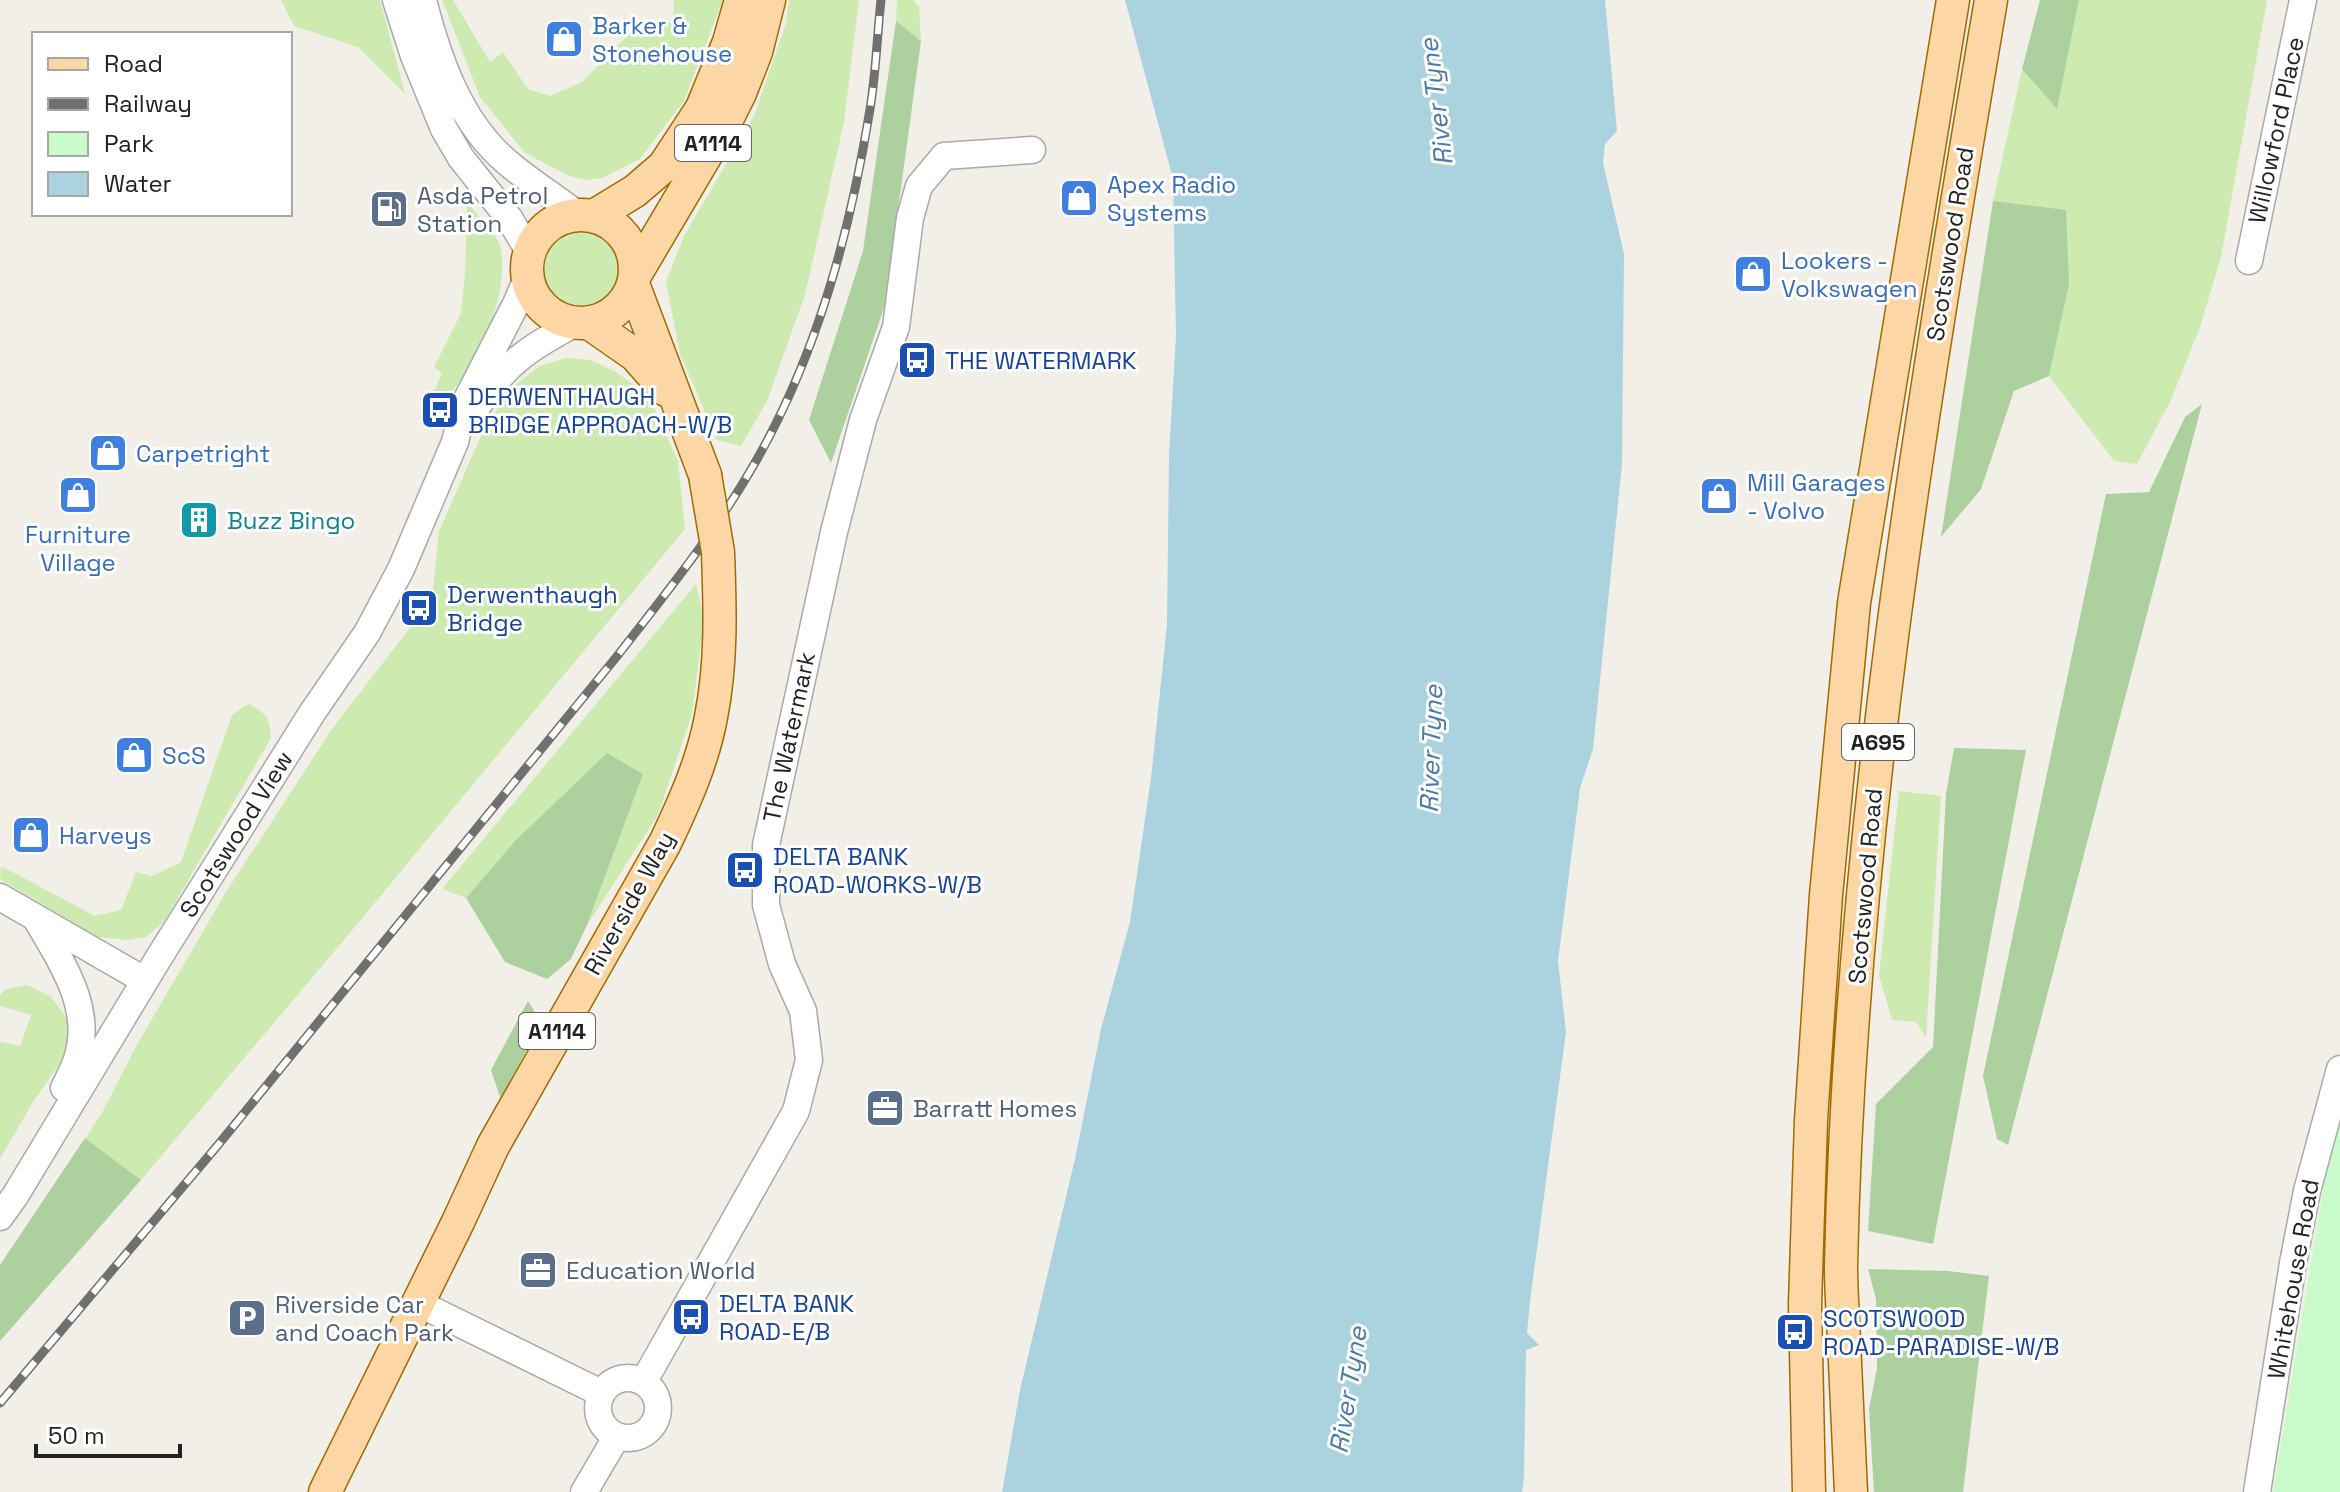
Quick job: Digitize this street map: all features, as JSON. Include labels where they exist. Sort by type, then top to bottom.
[{"type":"main road","name":"A1114","points":[[586,216],[635,191],[664,166],[702,108],[729,42],[741,0]]},
{"type":"main road","name":"A1114","points":[[634,280],[740,93],[756,52],[769,0]]},
{"type":"main road","name":"Scotswood Road","points":[[1809,1492],[1805,1304],[1811,1120],[1826,895],[1848,657],[1854,603],[1953,0]]},
{"type":"main road","name":"Scotswood Road","points":[[1851,1492],[1841,1270],[1846,1134],[1867,853],[1909,500],[1991,0]]},
{"type":"main road","points":[[586,216],[608,222],[620,232],[634,260],[634,280],[627,298],[617,310],[604,318],[583,323],[562,320],[539,303],[532,290],[529,265],[537,238],[548,226],[562,218],[586,216]]},
{"type":"main road","name":"Riverside Way","points":[[325,1492],[499,1135],[658,856],[683,806],[706,740],[720,648],[718,552],[705,475],[634,280]]},
{"type":"main road","name":"Riverside Way","points":[[583,323],[635,355],[681,408]]},
{"type":"street","points":[[396,0],[410,46],[444,129],[461,158],[509,218],[529,265]]},
{"type":"street","points":[[423,0],[443,68],[477,129],[508,163],[586,216]]},
{"type":"street","name":"Willowford Place","points":[[2249,261],[2303,0]]},
{"type":"street","name":"The Watermark","points":[[644,1381],[796,1111],[809,1060],[803,1011],[782,964],[766,905],[766,845],[834,532],[863,420],[896,327],[910,218],[919,186],[944,156],[1032,150]]},
{"type":"street","name":"Scotswood View","points":[[455,442],[464,405],[516,304],[529,265]]},
{"type":"street","name":"Scotswood View","points":[[7,1206],[144,980],[312,713],[367,633],[401,569],[455,442],[484,396],[527,350],[583,323]]},
{"type":"street","points":[[0,897],[144,980]]},
{"type":"street","points":[[7,1206],[78,1059],[82,1035],[73,987],[37,920]]},
{"type":"street","name":"Whitehouse Road","points":[[2257,1492],[2301,1220],[2340,1069]]},
{"type":"street","points":[[418,1303],[601,1393]]},
{"type":"street","points":[[625,1377],[644,1381],[656,1396],[657,1416],[653,1425],[637,1437],[617,1436],[608,1431],[598,1413],[601,1393],[607,1385],[625,1377]]},
{"type":"street","points":[[584,1492],[617,1436]]},
{"type":"green space","points":[[281,0],[380,0],[405,94],[358,47],[294,26]]},
{"type":"green space","points":[[442,0],[453,0],[490,62],[503,52],[528,89],[550,96],[582,82],[641,22],[673,22],[674,0],[723,0],[684,101],[640,159],[602,178],[587,180],[569,176],[525,153],[480,97]]},
{"type":"green space","points":[[789,0],[859,0],[844,122],[805,295],[767,401],[741,446],[717,440],[680,354],[666,282],[684,236],[754,116],[786,23]]},
{"type":"green space","points":[[897,0],[913,0],[919,6],[921,41],[896,21]]},
{"type":"green space","points":[[2040,0],[2079,0],[2057,109],[2022,69]]},
{"type":"green space","points":[[2079,0],[2267,0],[2221,257],[2200,327],[2171,400],[2137,464],[2114,461],[2049,376],[2069,284],[1993,201],[2022,69],[2057,108]]},
{"type":"green space","points":[[896,21],[921,41],[885,305],[831,463],[809,420],[863,251]]},
{"type":"green space","points":[[1993,201],[2066,210],[2069,284],[2049,376],[2014,391],[1981,489],[1941,537]]},
{"type":"green space","points":[[467,202],[498,241],[502,279],[493,316],[479,351],[462,379],[438,408],[428,404],[442,373],[434,367],[461,313]]},
{"type":"green space","points":[[574,232],[588,232],[602,238],[612,248],[618,269],[616,283],[602,300],[588,306],[574,306],[560,300],[550,290],[544,276],[544,262],[550,248],[560,238]]},
{"type":"green space","points":[[566,358],[591,360],[616,372],[649,396],[678,461],[685,529],[141,1180],[85,1139],[226,892],[332,729],[432,599],[439,531],[482,434],[508,391],[539,366]]},
{"type":"green space","points":[[2202,404],[2008,1145],[1997,1139],[1983,1076],[2106,494],[2149,492],[2185,417]]},
{"type":"green space","points":[[696,584],[704,620],[692,714],[658,815],[587,925],[643,774],[607,754],[515,841],[466,898],[442,889]]},
{"type":"green space","points":[[248,704],[266,716],[271,738],[164,922],[146,937],[127,940],[97,937],[0,879],[1,866],[95,916],[121,910],[136,872],[152,876],[181,862],[232,715]]},
{"type":"green space","points":[[1954,748],[2026,750],[1933,1244],[1868,1231],[1876,1104],[1933,1047],[1946,794]]},
{"type":"green space","points":[[607,753],[643,774],[587,925],[571,959],[547,979],[505,962],[466,898],[515,841]]},
{"type":"green space","points":[[1899,791],[1941,796],[1926,1037],[1916,1022],[1892,1020],[1879,975]]},
{"type":"green space","points":[[27,985],[51,997],[68,1020],[68,1052],[33,1102],[0,1159],[0,1042],[20,1046],[31,1015],[0,1006],[0,995],[6,989]]},
{"type":"green space","points":[[528,1001],[541,1022],[501,1100],[491,1070]]},
{"type":"green space","points":[[2340,1125],[2340,1492],[2273,1492],[2328,1160]]},
{"type":"green space","points":[[85,1138],[141,1180],[0,1341],[0,1265]]},
{"type":"green space","points":[[1868,1269],[1948,1271],[1989,1276],[1963,1492],[1874,1492],[1869,1409],[1877,1368],[1876,1299]]},
{"type":"water","name":"River Tyne","points":[[1125,0],[1605,0],[1617,131],[1605,144],[1603,163],[1624,254],[1622,464],[1593,749],[1580,788],[1558,961],[1566,1032],[1530,1301],[1527,1333],[1539,1345],[1526,1350],[1522,1492],[1002,1492],[1020,1390],[1075,1159],[1101,1029],[1130,922],[1151,778],[1167,625],[1169,454],[1176,337],[1173,179]]},
{"type":"railway","points":[[0,1403],[218,1145],[618,655],[691,560],[741,487],[778,420],[829,290],[862,155],[872,95],[881,0]]},
{"type":"place","name":"Barker & Stonehouse","points":[[564,39]]},
{"type":"place","name":"Apex Radio Systems","points":[[1079,198]]},
{"type":"place","name":"Asda Petrol Station","points":[[389,209]]},
{"type":"place","name":"Lookers - Volkswagen","points":[[1753,274]]},
{"type":"place","name":"THE WATERMARK","points":[[917,360]]},
{"type":"place","name":"DERWENTHAUGH BRIDGE APPROACH-W/B","points":[[440,410]]},
{"type":"place","name":"Carpetright","points":[[108,453]]},
{"type":"place","name":"Furniture Village","points":[[78,495]]},
{"type":"place","name":"Mill Garages - Volvo","points":[[1719,496]]},
{"type":"place","name":"Buzz Bingo","points":[[199,520]]},
{"type":"place","name":"Derwenthaugh Bridge","points":[[419,608]]},
{"type":"place","name":"ScS","points":[[134,755]]},
{"type":"place","name":"Harveys","points":[[31,835]]},
{"type":"place","name":"DELTA BANK ROAD-WORKS-W/B","points":[[745,870]]},
{"type":"place","name":"Barratt Homes","points":[[885,1108]]},
{"type":"place","name":"Education World","points":[[538,1270]]},
{"type":"place","name":"DELTA BANK ROAD-E/B","points":[[691,1317]]},
{"type":"place","name":"Riverside Car and Coach Park","points":[[247,1318]]},
{"type":"place","name":"SCOTSWOOD ROAD-PARADISE-W/B","points":[[1795,1332]]}]
